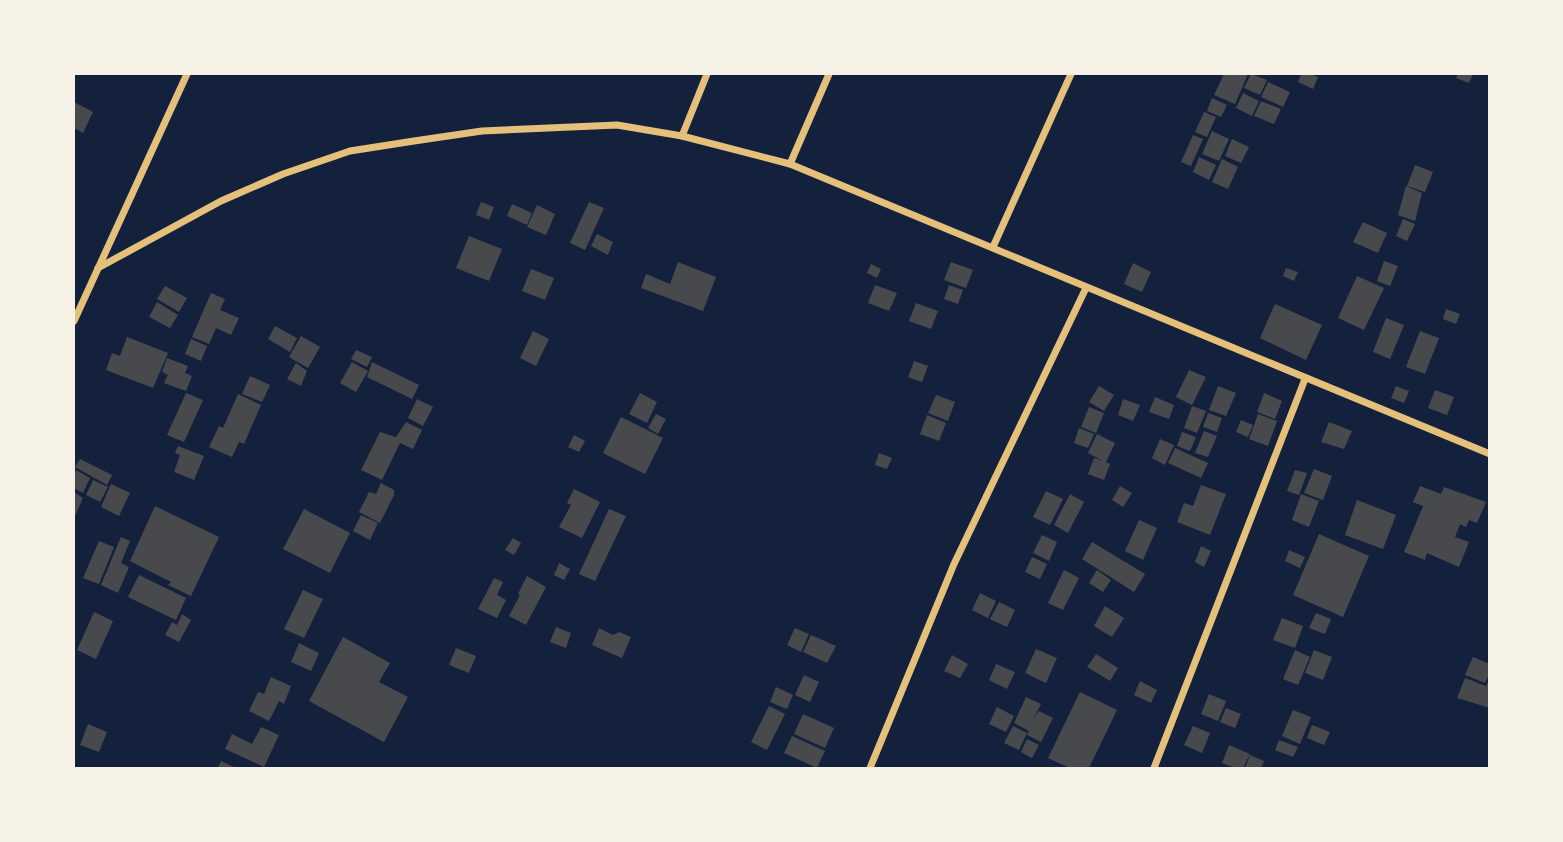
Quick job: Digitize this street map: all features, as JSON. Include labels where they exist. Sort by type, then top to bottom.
[{"type":"street","points":[[74,321],[187,74]]},
{"type":"street","points":[[682,136],[708,74]]},
{"type":"street","points":[[790,164],[829,74]]},
{"type":"street","points":[[993,247],[1070,74]]},
{"type":"street","points":[[98,268],[221,201],[284,174],[350,151],[482,131],[547,126],[617,125],[682,136],[790,164],[1489,454]]},
{"type":"street","points":[[870,768],[954,564],[1086,288]]},
{"type":"street","points":[[1154,768],[1305,379]]},
{"type":"building","points":[[1224,74],[1248,74],[1235,104],[1214,95]]},
{"type":"building","points":[[1251,74],[1267,80],[1260,95],[1244,88]]},
{"type":"building","points":[[1301,74],[1318,77],[1313,89],[1298,82]]},
{"type":"building","points":[[1458,74],[1473,74],[1469,83],[1456,78]]},
{"type":"building","points":[[1268,82],[1290,92],[1283,107],[1261,97]]},
{"type":"building","points":[[1243,93],[1259,101],[1252,116],[1236,108]]},
{"type":"building","points":[[1212,98],[1227,105],[1221,117],[1207,111]]},
{"type":"building","points":[[1261,101],[1281,109],[1274,124],[1254,116]]},
{"type":"building","points":[[74,102],[93,112],[83,133],[74,128]]},
{"type":"building","points":[[1204,112],[1216,117],[1207,137],[1195,132]]},
{"type":"building","points":[[1212,131],[1229,139],[1219,161],[1202,154]]},
{"type":"building","points":[[1193,135],[1203,139],[1191,166],[1181,162]]},
{"type":"building","points":[[1232,139],[1249,147],[1241,163],[1225,156]]},
{"type":"building","points":[[1199,157],[1216,165],[1209,180],[1193,172]]},
{"type":"building","points":[[1222,159],[1238,167],[1228,189],[1212,182]]},
{"type":"building","points":[[1415,165],[1433,172],[1425,192],[1407,186]]},
{"type":"building","points":[[1406,186],[1422,193],[1415,221],[1398,215]]},
{"type":"building","points":[[481,202],[494,207],[489,220],[476,215]]},
{"type":"building","points":[[589,202],[604,208],[585,250],[570,243]]},
{"type":"building","points":[[512,204],[532,213],[527,225],[507,216]]},
{"type":"building","points":[[537,205],[555,214],[546,235],[527,227]]},
{"type":"building","points":[[1403,219],[1415,224],[1407,241],[1396,236]]},
{"type":"building","points":[[1363,222],[1387,233],[1378,253],[1353,242]]},
{"type":"building","points":[[597,234],[613,242],[608,255],[591,246]]},
{"type":"building","points":[[469,236],[502,249],[489,281],[456,268]]},
{"type":"building","points":[[1384,261],[1398,266],[1390,286],[1377,281]]},
{"type":"building","points":[[678,262],[716,277],[703,311],[641,288],[646,274],[670,284]]},
{"type":"building","points":[[951,262],[973,270],[966,288],[944,280]]},
{"type":"building","points":[[1133,263],[1151,272],[1142,292],[1124,284]]},
{"type":"building","points":[[871,264],[881,269],[877,278],[867,273]]},
{"type":"building","points":[[1286,268],[1298,272],[1294,281],[1283,276]]},
{"type":"building","points":[[531,269],[554,278],[545,300],[522,291]]},
{"type":"building","points":[[1357,276],[1384,288],[1364,330],[1338,318]]},
{"type":"building","points":[[875,285],[897,293],[889,311],[868,303]]},
{"type":"building","points":[[949,285],[963,290],[958,304],[944,299]]},
{"type":"building","points":[[165,286],[187,298],[179,312],[157,299]]},
{"type":"building","points":[[211,293],[225,299],[220,310],[239,318],[231,335],[216,328],[209,344],[192,337]]},
{"type":"building","points":[[157,302],[178,315],[170,328],[149,317]]},
{"type":"building","points":[[916,303],[938,311],[931,329],[909,321]]},
{"type":"building","points":[[1275,304],[1322,325],[1306,360],[1260,338]]},
{"type":"building","points":[[1446,309],[1460,314],[1456,324],[1443,319]]},
{"type":"building","points":[[1386,318],[1404,325],[1390,359],[1373,352]]},
{"type":"building","points":[[275,326],[297,338],[290,352],[268,339]]},
{"type":"building","points":[[533,331],[549,339],[536,366],[520,358]]},
{"type":"building","points":[[1420,331],[1439,338],[1425,374],[1406,367]]},
{"type":"building","points":[[301,336],[320,347],[308,368],[289,357]]},
{"type":"building","points":[[127,337],[168,353],[153,388],[106,370],[112,353],[120,356]]},
{"type":"building","points":[[191,339],[207,346],[201,361],[185,354]]},
{"type":"building","points":[[356,350],[372,357],[367,367],[351,359]]},
{"type":"building","points":[[167,358],[188,366],[185,373],[192,376],[186,391],[164,383],[168,375],[162,372]]},
{"type":"building","points":[[914,361],[928,366],[922,382],[908,377]]},
{"type":"building","points":[[352,362],[368,371],[356,392],[340,383]]},
{"type":"building","points":[[372,362],[419,385],[412,399],[367,377]]},
{"type":"building","points":[[296,363],[307,371],[301,386],[287,379]]},
{"type":"building","points":[[1189,370],[1206,377],[1192,405],[1176,397]]},
{"type":"building","points":[[250,376],[270,385],[262,402],[242,394]]},
{"type":"building","points":[[1099,386],[1114,395],[1104,411],[1089,402]]},
{"type":"building","points":[[1218,386],[1236,393],[1226,416],[1209,410]]},
{"type":"building","points":[[1396,386],[1409,391],[1404,403],[1391,398]]},
{"type":"building","points":[[1435,390],[1454,397],[1447,415],[1428,408]]},
{"type":"building","points":[[186,393],[203,400],[184,442],[167,435]]},
{"type":"building","points":[[640,393],[657,402],[647,423],[629,414]]},
{"type":"building","points":[[1264,393],[1282,401],[1275,419],[1257,412]]},
{"type":"building","points":[[238,394],[261,405],[244,444],[239,442],[232,457],[209,447],[219,426],[223,428]]},
{"type":"building","points":[[936,395],[955,402],[948,421],[928,413]]},
{"type":"building","points":[[1155,397],[1174,405],[1169,419],[1149,412]]},
{"type":"building","points":[[417,399],[433,407],[423,426],[408,418]]},
{"type":"building","points":[[1123,399],[1140,405],[1133,421],[1118,415]]},
{"type":"building","points":[[1192,406],[1206,411],[1197,433],[1184,428]]},
{"type":"building","points":[[1089,407],[1104,413],[1096,433],[1081,427]]},
{"type":"building","points":[[1208,413],[1222,418],[1217,432],[1203,427]]},
{"type":"building","points":[[656,414],[666,419],[658,434],[648,428]]},
{"type":"building","points":[[1258,414],[1277,421],[1268,446],[1249,439]]},
{"type":"building","points":[[927,415],[946,423],[939,441],[920,434]]},
{"type":"building","points":[[621,417],[663,438],[645,474],[603,453]]},
{"type":"building","points":[[1241,420],[1253,425],[1248,437],[1236,432]]},
{"type":"building","points":[[406,422],[422,430],[413,449],[400,443],[382,480],[361,470],[380,432],[396,437]]},
{"type":"building","points":[[1329,422],[1352,431],[1344,449],[1321,442]]},
{"type":"building","points":[[1079,428],[1094,434],[1088,448],[1074,443]]},
{"type":"building","points":[[1204,431],[1217,436],[1208,457],[1195,453]]},
{"type":"building","points":[[1182,432],[1196,437],[1190,451],[1177,446]]},
{"type":"building","points":[[1097,434],[1115,443],[1106,462],[1110,464],[1104,480],[1088,474],[1094,458],[1103,461],[1088,453]]},
{"type":"building","points":[[574,435],[585,441],[579,452],[568,447]]},
{"type":"building","points":[[1160,439],[1174,445],[1165,465],[1152,458]]},
{"type":"building","points":[[178,446],[204,456],[194,480],[174,472],[180,455],[175,453]]},
{"type":"building","points":[[1175,448],[1208,463],[1201,478],[1168,463]]},
{"type":"building","points":[[879,453],[892,458],[887,469],[875,465]]},
{"type":"building","points":[[80,459],[112,475],[107,485],[75,467]]},
{"type":"building","points":[[1314,469],[1332,476],[1323,500],[1304,493]]},
{"type":"building","points":[[76,470],[90,478],[83,493],[74,488]]},
{"type":"building","points":[[1295,470],[1307,473],[1299,495],[1287,491]]},
{"type":"building","points":[[93,480],[108,487],[100,502],[86,495]]},
{"type":"building","points":[[381,483],[394,490],[394,495],[380,523],[359,512],[369,492],[376,494]]},
{"type":"building","points":[[111,484],[130,493],[119,516],[101,507]]},
{"type":"building","points":[[1201,485],[1226,494],[1210,535],[1177,522],[1184,503],[1193,506]]},
{"type":"building","points":[[1120,486],[1132,493],[1123,507],[1112,500]]},
{"type":"building","points":[[1420,486],[1441,494],[1444,487],[1486,502],[1477,523],[1469,520],[1466,527],[1460,524],[1455,537],[1469,542],[1459,567],[1427,553],[1425,560],[1404,552],[1423,506],[1413,502]]},
{"type":"building","points":[[574,489],[600,502],[582,538],[559,527],[571,505],[567,503]]},
{"type":"building","points":[[1046,491],[1063,499],[1050,525],[1033,517]]},
{"type":"building","points":[[74,492],[83,498],[74,518]]},
{"type":"building","points":[[1070,494],[1084,502],[1068,533],[1054,525]]},
{"type":"building","points":[[1301,494],[1319,501],[1309,527],[1292,520]]},
{"type":"building","points":[[1357,500],[1396,515],[1383,549],[1345,535]]},
{"type":"building","points":[[155,506],[219,537],[191,596],[168,585],[171,582],[130,561]]},
{"type":"building","points":[[304,509],[350,533],[330,573],[283,549]]},
{"type":"building","points":[[609,509],[626,516],[595,581],[579,574]]},
{"type":"building","points":[[361,515],[378,523],[370,540],[353,531]]},
{"type":"building","points":[[1139,520],[1157,528],[1143,560],[1125,551]]},
{"type":"building","points":[[1319,534],[1369,556],[1343,617],[1293,595]]},
{"type":"building","points":[[1042,535],[1057,542],[1049,561],[1033,553]]},
{"type":"building","points":[[121,537],[130,541],[121,563],[129,567],[118,593],[101,585]]},
{"type":"building","points":[[513,538],[521,543],[514,555],[505,550]]},
{"type":"building","points":[[99,541],[114,547],[99,584],[83,578]]},
{"type":"building","points":[[1092,542],[1145,574],[1134,592],[1082,559]]},
{"type":"building","points":[[1201,546],[1211,551],[1204,567],[1195,562]]},
{"type":"building","points":[[1289,550],[1305,557],[1300,568],[1285,561]]},
{"type":"building","points":[[1032,557],[1047,564],[1040,579],[1025,572]]},
{"type":"building","points":[[559,563],[570,569],[564,580],[554,575]]},
{"type":"building","points":[[1064,570],[1079,578],[1063,610],[1048,603]]},
{"type":"building","points":[[1097,570],[1111,580],[1103,592],[1089,583]]},
{"type":"building","points":[[139,575],[186,598],[176,620],[128,597]]},
{"type":"building","points":[[527,576],[546,587],[526,625],[509,616]]},
{"type":"building","points":[[494,578],[503,582],[497,595],[506,600],[497,618],[478,609]]},
{"type":"building","points":[[303,590],[323,599],[304,638],[284,629]]},
{"type":"building","points":[[980,593],[996,601],[988,618],[972,610]]},
{"type":"building","points":[[999,602],[1015,610],[1007,627],[990,619]]},
{"type":"building","points":[[1105,606],[1124,618],[1112,637],[1094,626]]},
{"type":"building","points":[[94,612],[113,621],[96,659],[77,650]]},
{"type":"building","points":[[1316,613],[1331,619],[1325,634],[1309,628]]},
{"type":"building","points":[[182,614],[191,620],[179,642],[165,635],[172,622],[177,625]]},
{"type":"building","points":[[1282,618],[1303,626],[1295,648],[1273,640]]},
{"type":"building","points":[[556,627],[571,633],[566,648],[550,642]]},
{"type":"building","points":[[599,628],[613,635],[619,632],[631,637],[622,658],[592,645]]},
{"type":"building","points":[[795,628],[809,634],[801,652],[787,645]]},
{"type":"building","points":[[811,635],[836,646],[827,663],[803,652]]},
{"type":"building","points":[[343,637],[390,663],[379,682],[408,697],[384,742],[309,701]]},
{"type":"building","points":[[299,643],[319,653],[311,671],[291,662]]},
{"type":"building","points":[[456,648],[476,656],[469,673],[449,665]]},
{"type":"building","points":[[1036,649],[1057,658],[1046,683],[1025,673]]},
{"type":"building","points":[[1295,650],[1310,657],[1298,685],[1283,679]]},
{"type":"building","points":[[1314,650],[1332,657],[1323,680],[1305,673]]},
{"type":"building","points":[[1096,654],[1118,668],[1110,681],[1087,667]]},
{"type":"building","points":[[952,655],[968,664],[960,678],[944,671]]},
{"type":"building","points":[[1473,657],[1490,664],[1490,673],[1485,683],[1465,675]]},
{"type":"building","points":[[996,664],[1015,672],[1007,689],[989,680]]},
{"type":"building","points":[[804,675],[819,682],[810,702],[795,695]]},
{"type":"building","points":[[271,677],[291,686],[284,704],[279,701],[269,721],[249,711],[258,692],[264,694]]},
{"type":"building","points":[[1465,678],[1486,686],[1490,678],[1490,708],[1457,698]]},
{"type":"building","points":[[1140,681],[1157,690],[1151,703],[1134,695]]},
{"type":"building","points":[[776,687],[793,695],[787,709],[770,702]]},
{"type":"building","points":[[1080,692],[1117,710],[1089,768],[1070,768],[1048,758]]},
{"type":"building","points":[[1209,694],[1226,701],[1218,721],[1201,714]]},
{"type":"building","points":[[1026,697],[1041,704],[1034,718],[1039,711],[1053,718],[1041,742],[1027,735],[1029,731],[1014,723]]},
{"type":"building","points":[[769,706],[785,714],[767,750],[751,742]]},
{"type":"building","points":[[997,707],[1014,716],[1006,732],[989,724]]},
{"type":"building","points":[[1226,708],[1241,714],[1235,728],[1220,722]]},
{"type":"building","points":[[1293,710],[1311,717],[1300,744],[1282,736]]},
{"type":"building","points":[[803,714],[834,728],[825,748],[794,734]]},
{"type":"building","points":[[88,724],[107,732],[99,752],[80,745]]},
{"type":"building","points":[[1312,725],[1330,732],[1324,745],[1307,738]]},
{"type":"building","points":[[1013,726],[1027,733],[1019,750],[1004,743]]},
{"type":"building","points":[[1193,726],[1210,733],[1202,753],[1184,745]]},
{"type":"building","points":[[261,727],[279,735],[264,767],[225,749],[232,734],[252,744]]},
{"type":"building","points":[[792,736],[825,751],[817,768],[784,753]]},
{"type":"building","points":[[1027,739],[1039,745],[1032,758],[1021,752]]},
{"type":"building","points":[[1279,740],[1298,747],[1293,757],[1275,750]]},
{"type":"building","points":[[1229,745],[1250,754],[1243,768],[1222,763]]},
{"type":"building","points":[[1250,755],[1264,761],[1261,768],[1245,768]]},
{"type":"building","points":[[221,761],[236,768],[218,768]]}]
